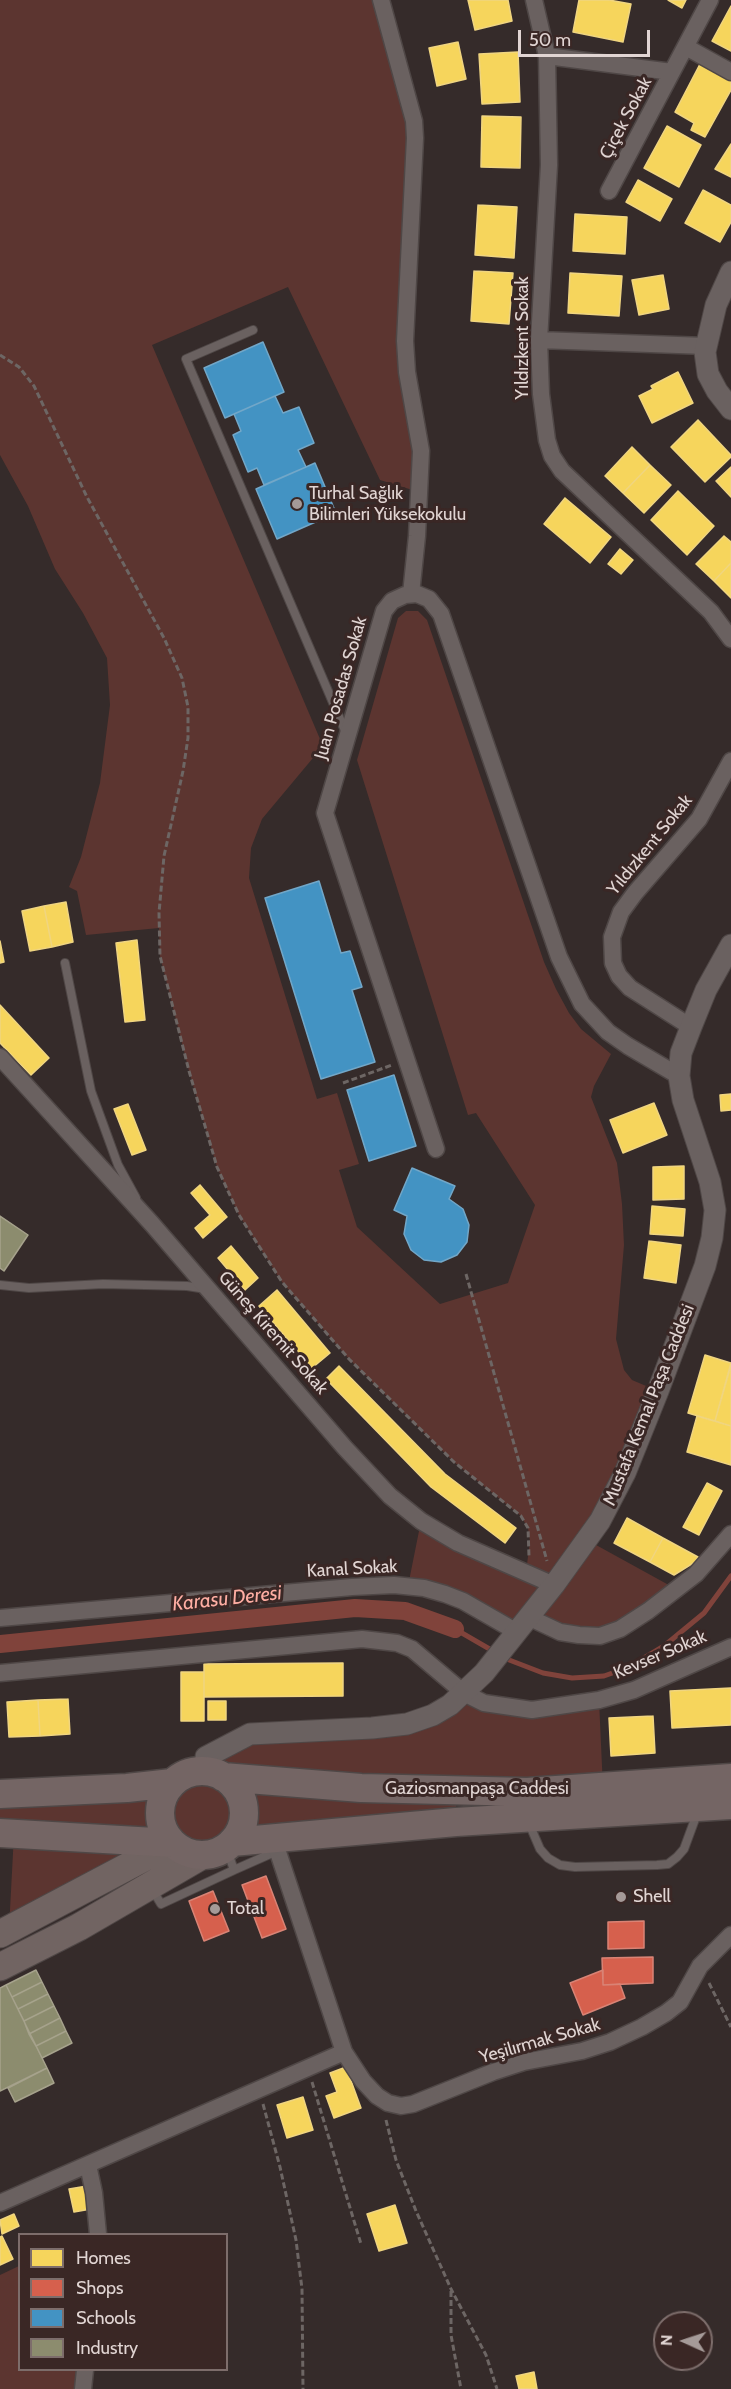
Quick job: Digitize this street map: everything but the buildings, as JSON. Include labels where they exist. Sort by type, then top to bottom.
[{"type":"highway","name":"Gaziosmanpaşa Caddesi","points":[[0,1794],[127,1788],[172,1783],[188,1773],[361,1788],[480,1792],[549,1791],[731,1778]]},
{"type":"highway","points":[[215,1774],[238,1791],[244,1812],[241,1828],[224,1854]]},
{"type":"highway","points":[[172,1783],[163,1797],[160,1813],[163,1829],[172,1843]]},
{"type":"highway","name":"Gaziosmanpaşa Caddesi","points":[[0,1833],[172,1843],[186,1852],[224,1854],[275,1844],[526,1818],[731,1806]]},
{"type":"main road","points":[[0,1934],[172,1843]]},
{"type":"main road","name":"Gaziosmanpaşa Caddesi","points":[[0,1967],[80,1927],[151,1886],[224,1854]]},
{"type":"street","points":[[381,0],[414,121],[416,138],[405,341],[407,372],[421,451],[417,536],[411,594],[429,599],[441,614],[559,957],[582,1004],[608,1032],[679,1076]]},
{"type":"street","name":"Yıldızkent Sokak","points":[[534,0],[547,56],[549,165],[539,340],[543,416],[547,440],[552,456],[562,471],[711,612],[731,639]]},
{"type":"street","name":"Çiçek Sokak","points":[[609,191],[710,0]]},
{"type":"street","points":[[686,47],[731,72]]},
{"type":"street","points":[[547,56],[672,72]]},
{"type":"street","points":[[731,272],[726,292],[710,326],[706,346],[708,374],[717,391],[731,409]]},
{"type":"street","points":[[539,340],[706,346]]},
{"type":"street","name":"Juan Posadas Sokak","points":[[411,594],[396,598],[384,611],[325,813],[436,1149]]},
{"type":"street","name":"Yıldızkent Sokak","points":[[691,1027],[630,988],[619,976],[613,963],[612,937],[621,912],[634,893],[699,819],[731,761]]},
{"type":"street","name":"Mustafa Kemal Paşa Caddesi","points":[[215,1774],[206,1756],[250,1734],[372,1728],[407,1724],[433,1715],[464,1693],[484,1673],[554,1585],[600,1521],[625,1473],[666,1370],[705,1266],[712,1238],[715,1210],[710,1182],[683,1100],[679,1076],[681,1053],[691,1027],[706,990],[731,945]]},
{"type":"street","name":"Güneş Kiremit Sokak","points":[[0,1057],[152,1224],[345,1448],[390,1496],[421,1521],[458,1543],[554,1585]]},
{"type":"street","name":"Kanal Sokak","points":[[0,1618],[394,1585],[424,1588],[445,1594],[518,1630],[600,1636],[620,1629],[648,1611],[696,1574],[731,1534]]},
{"type":"street","name":"Kevser Sokak","points":[[0,1672],[362,1639],[397,1643],[412,1649],[464,1693],[484,1703],[532,1710],[564,1706],[634,1690],[731,1647]]},
{"type":"street","points":[[275,1844],[344,2052],[363,2081],[377,2096],[388,2103]]},
{"type":"street","name":"Yeşilırmak Sokak","points":[[388,2103],[401,2106],[413,2104],[524,2062],[582,2051],[610,2042],[666,2013],[680,2002],[700,1966],[731,1935]]},
{"type":"street","points":[[0,2203],[344,2052]]},
{"type":"street","points":[[88,2165],[94,2193],[98,2233]]},
{"type":"street","points":[[83,2389],[85,2371]]},
{"type":"lane","points":[[253,330],[186,359],[347,736]]},
{"type":"lane","points":[[65,963],[86,1068],[99,1116],[118,1165],[152,1224]]},
{"type":"lane","points":[[0,1285],[29,1288],[103,1284],[209,1289]]},
{"type":"lane","points":[[526,1818],[540,1849],[548,1858],[560,1865],[575,1867],[657,1865],[668,1864],[684,1849],[699,1807]]},
{"type":"path","points":[[0,356],[19,367],[34,386],[87,497],[164,638],[182,678],[188,707],[188,738],[164,856],[159,913],[160,956],[189,1071],[217,1167],[239,1215],[282,1282],[349,1359],[454,1462],[521,1516],[528,1528],[530,1541],[526,1572]]},
{"type":"path","points":[[343,1083],[407,1060]]},
{"type":"path","points":[[466,1274],[554,1585]]},
{"type":"path","points":[[700,1966],[731,2027]]},
{"type":"path","points":[[308,2068],[361,2244]]},
{"type":"path","points":[[258,2090],[280,2167],[296,2240],[302,2289],[303,2389]]},
{"type":"path","points":[[388,2103],[386,2127],[396,2160],[452,2289],[486,2355],[497,2389]]},
{"type":"path","points":[[452,2289],[451,2335],[461,2389]]},
{"type":"shaded area","points":[[0,0],[381,0],[410,105],[406,318],[419,492],[380,480],[288,287],[152,345],[323,746],[262,819],[251,848],[249,878],[317,1099],[337,1093],[359,1164],[339,1170],[357,1227],[440,1304],[508,1283],[535,1205],[476,1113],[468,1115],[357,760],[398,618],[406,611],[418,611],[427,620],[544,962],[556,989],[581,1029],[611,1054],[594,1086],[591,1097],[617,1163],[622,1204],[624,1245],[616,1339],[624,1370],[632,1380],[658,1391],[587,1540],[676,1589],[600,1636],[529,1617],[517,1632],[408,1586],[421,1521],[526,1572],[530,1541],[528,1528],[521,1516],[454,1462],[349,1359],[282,1282],[239,1215],[217,1167],[189,1071],[160,956],[159,928],[86,935],[77,891],[69,887],[81,857],[100,783],[110,705],[107,658],[83,613],[55,569],[28,506],[0,455]]},
{"type":"shaded area","points":[[464,1693],[484,1703],[599,1700],[603,1788],[456,1793],[456,1822],[226,1847],[211,1854],[187,1852],[9,1929],[14,1834],[0,1833],[0,1794],[179,1777],[197,1771],[250,1734],[372,1728]]},
{"type":"shaded area","points":[[18,2266],[18,2371],[85,2371],[83,2389],[0,2389],[0,2275]]},
{"type":"waterway","points":[[504,1658],[543,1673],[572,1678],[604,1676],[629,1667],[664,1646],[704,1613],[731,1576]]},
{"type":"waterway","name":"Karasu Deresi","points":[[0,1644],[355,1608],[405,1611],[455,1629]]},
{"type":"waterway","points":[[455,1629],[493,1651]]},
{"type":"place","name":"Turhal Sağlık Bilimleri Yüksekokulu","points":[[297,504]]},
{"type":"place","name":"Shell","points":[[621,1897]]},
{"type":"place","name":"Total","points":[[215,1909]]}]
